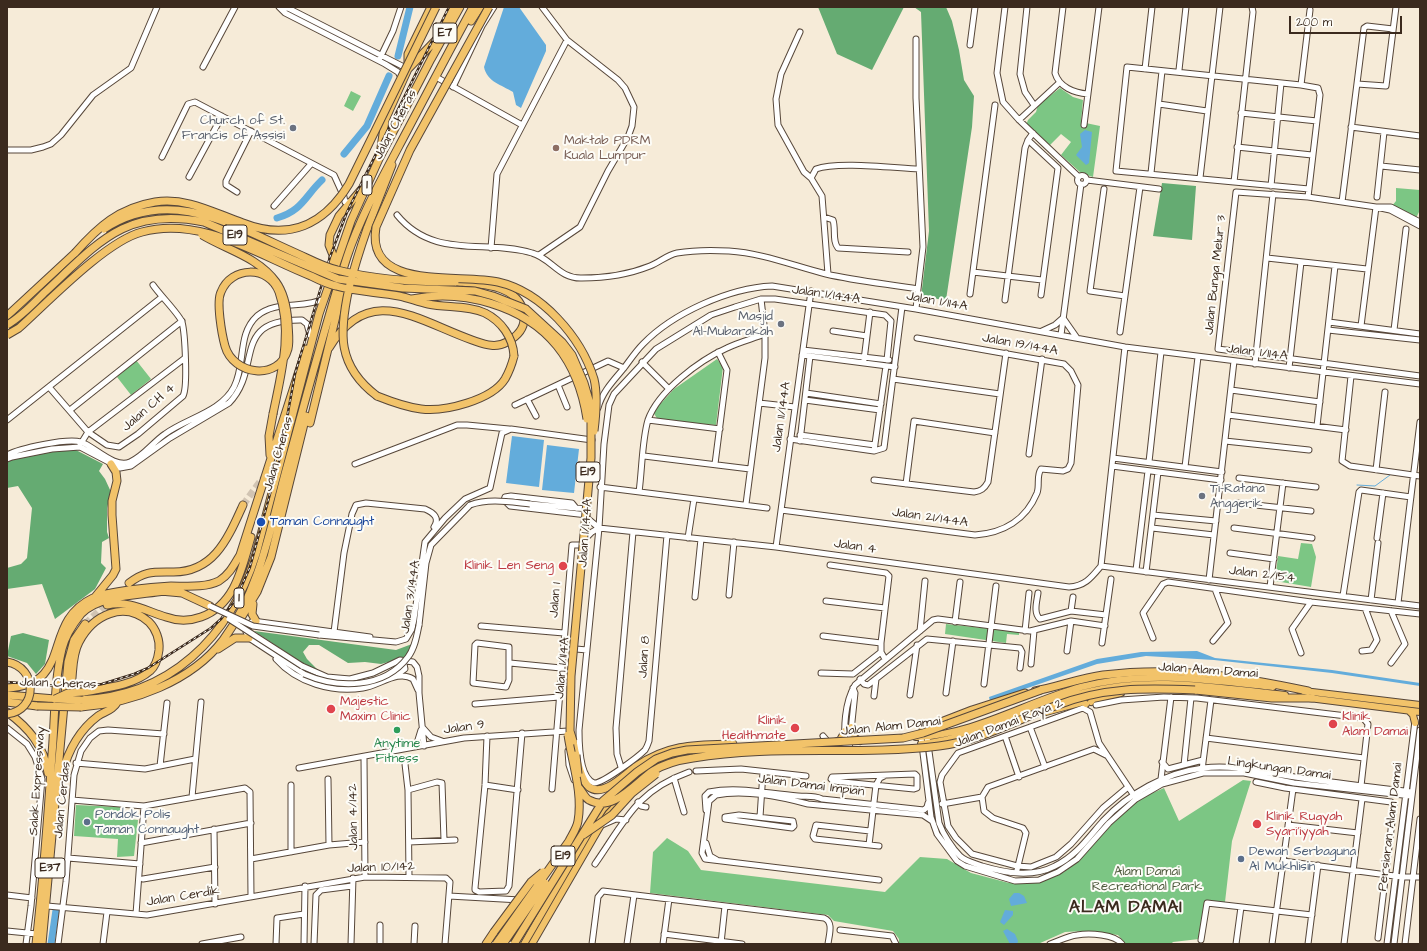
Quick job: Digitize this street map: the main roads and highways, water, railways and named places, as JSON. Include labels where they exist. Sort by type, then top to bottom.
[{"type":"highway","points":[[379,159],[385,120],[408,69],[408,54],[431,7]]},
{"type":"highway","points":[[75,253],[93,233],[119,214],[156,202],[188,203],[203,207],[243,224],[269,230],[283,231],[312,222],[334,206],[348,184],[436,7]]},
{"type":"highway","points":[[430,59],[437,39],[453,7]]},
{"type":"highway","name":"E7","points":[[430,59],[460,7]]},
{"type":"highway","name":"E7","points":[[446,57],[474,7]]},
{"type":"highway","points":[[446,57],[480,7]]},
{"type":"highway","points":[[488,7],[410,150],[376,227],[374,237],[376,247],[381,257],[389,265],[404,274],[477,278],[499,282],[519,290],[555,315],[583,352],[594,381],[596,413],[591,458]]},
{"type":"highway","points":[[408,69],[437,39]]},
{"type":"highway","name":"Jalan Cheras","points":[[7,702],[37,706],[81,708],[118,702],[158,688],[183,675],[205,659],[222,640],[240,610],[256,577],[347,257],[360,222],[446,57]]},
{"type":"highway","name":"Jalan Cheras","points":[[7,694],[79,700],[121,694],[140,688],[182,664],[214,637],[230,613],[247,583],[256,554],[319,314],[351,221],[371,175],[430,59]]},
{"type":"highway","points":[[399,146],[367,229],[356,263],[345,307],[342,324],[342,340],[351,368],[368,389],[377,396],[402,406],[422,409],[440,410],[458,406],[492,391],[504,380],[514,356],[513,348],[504,328],[495,319],[474,309],[428,304],[412,299]]},
{"type":"highway","points":[[332,276],[333,255],[328,245],[329,241],[339,216],[353,202],[371,175]]},
{"type":"highway","points":[[7,316],[97,234],[130,216],[157,210],[189,210],[216,218],[336,270],[387,279],[458,282],[498,288],[509,292],[521,303],[524,314],[522,328],[515,337],[498,346],[485,344],[407,314],[384,310],[364,314],[343,328],[329,348]]},
{"type":"highway","name":"E19","points":[[7,325],[25,311],[100,242],[128,226],[159,218],[189,219],[204,222],[338,279],[403,288],[475,291],[508,301],[526,309],[562,342],[572,355],[584,383],[590,407],[591,458],[571,676],[570,731],[576,755],[582,804],[579,824],[567,850],[503,944]]},
{"type":"highway","name":"E19","points":[[7,335],[19,328],[94,261],[124,240],[141,232],[162,228],[195,230],[246,248],[336,286],[412,299],[427,296],[453,296],[476,299],[503,308],[521,317],[534,325],[556,345],[567,360],[579,384],[588,422],[590,459],[570,676],[567,732],[572,764],[579,788],[578,822],[569,841],[496,944]]},
{"type":"highway","points":[[195,230],[212,241],[254,261],[276,282],[285,301],[288,349],[285,357],[280,363],[263,372],[251,370],[238,365],[231,358],[225,346],[219,301],[220,292],[224,287],[235,276],[244,272],[253,271],[265,275],[274,282],[279,291],[284,312],[285,351],[284,357],[283,363],[282,369],[272,414],[269,436],[270,461]]},
{"type":"highway","points":[[310,423],[340,301],[347,257]]},
{"type":"highway","points":[[95,597],[159,587],[202,586],[219,581],[231,570],[240,555],[313,325],[319,314]]},
{"type":"highway","points":[[222,640],[229,634],[245,613],[265,575],[277,538],[308,407],[310,388]]},
{"type":"highway","points":[[7,688],[28,685],[44,675],[50,666],[66,621],[77,609],[95,597],[114,575],[116,569],[112,501],[118,481],[116,472],[111,464]]},
{"type":"highway","points":[[76,623],[96,609],[115,603],[133,606],[178,620],[196,619],[218,608],[233,590],[239,576],[260,507],[261,492]]},
{"type":"highway","points":[[129,583],[138,576],[150,572],[182,572],[205,563],[222,548],[243,505]]},
{"type":"highway","points":[[129,591],[164,591],[191,596],[210,606]]},
{"type":"highway","points":[[76,623],[87,609],[105,601],[164,591]]},
{"type":"highway","points":[[256,622],[251,610],[257,592]]},
{"type":"highway","points":[[55,699],[68,693],[83,692],[110,687],[139,678],[154,667],[158,657],[159,645],[157,634],[151,624],[141,615],[132,612],[114,612],[95,623],[83,635],[75,652],[67,723],[62,741]]},
{"type":"highway","name":"Salak Expressway","points":[[36,944],[62,649],[65,638],[76,623]]},
{"type":"highway","name":"Salak Expressway","points":[[42,944],[47,906],[68,662],[74,640],[85,624]]},
{"type":"highway","points":[[205,659],[235,638],[249,638]]},
{"type":"highway","points":[[7,662],[22,668],[30,683],[28,700],[22,708],[7,713]]},
{"type":"highway","points":[[576,755],[584,779],[589,787],[595,789],[607,788],[614,785],[636,767],[654,756],[686,745],[829,740],[903,734],[923,729],[1013,696],[1101,675],[1141,671],[1201,673],[1308,691]]},
{"type":"highway","points":[[579,788],[588,799],[606,803],[621,795],[654,770],[675,762],[693,758],[745,752],[886,750],[939,746],[965,741],[994,731],[1055,705],[1085,696],[1129,688],[1195,690],[1272,698],[1312,698]]},
{"type":"highway","points":[[514,944],[604,801],[637,772],[656,759],[672,753],[687,750],[903,738],[923,733],[1041,690]]},
{"type":"highway","points":[[57,792],[67,756],[75,741],[92,722],[99,716],[114,709],[118,702]]},
{"type":"highway","points":[[7,713],[33,735],[44,758],[50,784]]},
{"type":"highway","points":[[567,850],[585,834],[612,815],[632,793],[659,772],[684,763],[745,752]]},
{"type":"highway","points":[[486,944],[531,882],[551,866]]},
{"type":"main road","name":"Jalan Alam Damai","points":[[532,944],[552,902],[603,809],[633,777],[653,763],[673,755],[689,752],[924,737],[985,722],[1080,687],[1128,679],[1204,679],[1308,691],[1419,709]]},
{"type":"main road","name":"Jalan Alam Damai","points":[[524,944],[601,825],[618,802],[641,780],[657,768],[677,759],[695,756],[847,750],[925,744],[968,735],[1055,701],[1102,688],[1142,684],[1174,683],[1210,686],[1409,711],[1419,709]]},
{"type":"main road","points":[[1026,712],[1043,713],[1083,702],[1089,705],[1093,699],[1134,690],[1142,684]]},
{"type":"main road","points":[[1409,711],[1413,715],[1415,723]]},
{"type":"main road","points":[[851,727],[854,737],[863,742]]},
{"type":"main road","points":[[829,743],[840,740],[845,731]]},
{"type":"main road","points":[[594,802],[596,820]]},
{"type":"water","points":[[504,7],[519,7],[546,45],[546,51],[521,108],[516,105],[513,92],[492,80],[488,76],[484,67]]},
{"type":"water","points":[[1085,130],[1092,132],[1089,163],[1086,165],[1076,155],[1082,147],[1080,134]]},
{"type":"water","points":[[512,436],[544,440],[539,487],[506,483]]},
{"type":"water","points":[[547,445],[579,449],[574,493],[542,490]]},
{"type":"water","points":[[1197,651],[1215,658],[1332,670],[1420,683],[1420,686],[1332,673],[1214,660],[1146,656],[1097,664],[990,701],[989,697],[1097,659],[1141,652]]},
{"type":"water","points":[[1014,893],[1019,893],[1024,896],[1027,903],[1011,906],[1009,899]]},
{"type":"water","points":[[1005,910],[1013,911],[1013,915],[1004,925],[1000,922]]},
{"type":"water","points":[[1007,929],[1015,934],[1018,941],[1017,944],[1010,944],[1003,931]]},
{"type":"waterway","points":[[398,56],[410,7]]},
{"type":"waterway","points":[[344,154],[367,126],[389,76]]},
{"type":"waterway","points":[[277,218],[298,207],[322,180]]},
{"type":"waterway","points":[[1357,485],[1375,486],[1390,475]]},
{"type":"waterway","points":[[51,944],[56,910]]},
{"type":"tunnel","points":[[243,505],[259,483],[293,448]]},
{"type":"tunnel","points":[[85,624],[110,601]]},
{"type":"railway","points":[[7,682],[73,687],[102,684],[134,674],[148,668],[211,628],[221,619],[236,599],[250,567],[279,461],[295,374],[330,257],[347,212],[449,7]]},
{"type":"place","name":"Church of St. Francis of Assisi","points":[[293,128]]},
{"type":"place","name":"Maktab PDRM Kuala Lumpur","points":[[556,148]]},
{"type":"place","name":"Masjid Al-Mubarakah","points":[[781,324]]},
{"type":"place","name":"Ti-Ratana Anggerik","points":[[1202,496]]},
{"type":"place","name":"Taman Connaught","points":[[261,522]]},
{"type":"place","name":"Klinik Len Seng","points":[[563,566]]},
{"type":"place","name":"Majestic Maxim Clinic","points":[[331,709]]},
{"type":"place","name":"Klinik Alam Damai","points":[[1333,724]]},
{"type":"place","name":"Klinik Healthmate","points":[[795,728]]},
{"type":"place","name":"Anytime Fitness","points":[[397,730]]},
{"type":"place","name":"Pondok Polis Taman Connaught","points":[[87,822]]},
{"type":"place","name":"Klinik Ruqyah Syari'iyyah","points":[[1257,824]]},
{"type":"place","name":"Dewan Serbaguna Al Mukhlisin","points":[[1241,859]]},
{"type":"district","name":"ALAM DAMAI","points":[[1126,908]]},
{"type":"park label","name":"Alam Damai Recreational Park","points":[[1147,880]]}]
